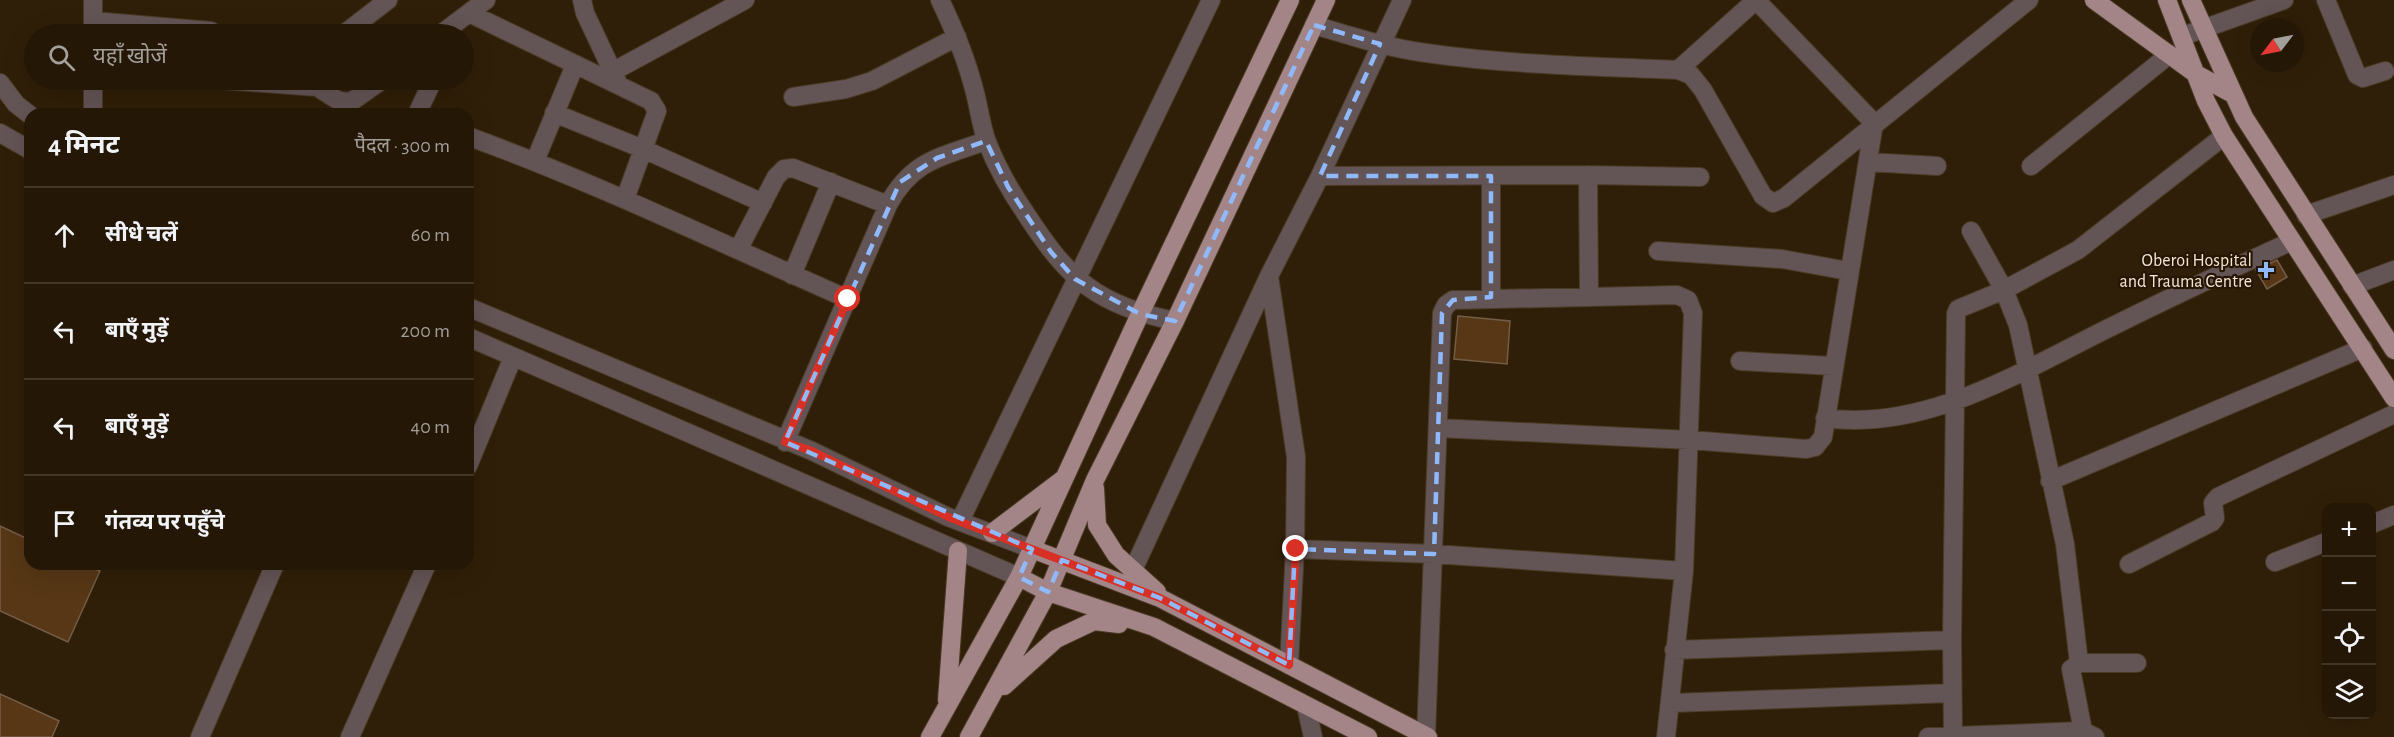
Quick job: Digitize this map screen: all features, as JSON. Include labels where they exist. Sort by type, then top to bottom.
[{"type":"main road","points":[[930,737],[1019,577],[1140,314],[1290,0]]},
{"type":"main road","points":[[969,737],[1048,592],[1095,480],[1175,321],[1326,0]]},
{"type":"main road","points":[[2094,0],[2196,74],[2231,93]]},
{"type":"main road","points":[[2167,0],[2183,36],[2206,101],[2224,136],[2394,398]]},
{"type":"main road","points":[[2191,0],[2231,93],[2306,215],[2394,350]]},
{"type":"main road","points":[[992,533],[1066,478]]},
{"type":"main road","points":[[1095,480],[1097,525],[1116,555],[1169,603]]},
{"type":"main road","points":[[1032,549],[1169,603],[1427,737]]},
{"type":"main road","points":[[946,708],[958,551]]},
{"type":"main road","points":[[1019,577],[1048,592],[1154,627],[1368,737]]},
{"type":"main road","points":[[993,695],[1056,639],[1094,621],[1154,627]]},
{"type":"street","points":[[93,0],[93,24]]},
{"type":"street","points":[[357,24],[388,0]]},
{"type":"street","points":[[462,22],[486,0]]},
{"type":"street","points":[[582,0],[585,13],[616,80]]},
{"type":"street","points":[[940,0],[957,37],[986,141],[1020,206],[1051,252],[1075,279],[1098,295],[1140,314],[1175,321]]},
{"type":"street","points":[[960,521],[1211,0]]},
{"type":"street","points":[[1133,570],[1269,276],[1320,176],[1402,0]]},
{"type":"street","points":[[1678,70],[1756,0],[1874,123]]},
{"type":"street","points":[[1314,25],[1380,44],[1486,61],[1678,70],[1691,75],[1703,90],[1763,196],[1773,203],[1784,198],[2029,0]]},
{"type":"street","points":[[2183,36],[2284,0]]},
{"type":"street","points":[[2326,0],[2357,75],[2362,78],[2385,71]]},
{"type":"street","points":[[616,80],[743,1]]},
{"type":"street","points":[[474,27],[616,80],[656,106],[657,111],[626,199]]},
{"type":"street","points":[[793,97],[846,89],[872,81],[957,37]]},
{"type":"street","points":[[2031,166],[2170,54]]},
{"type":"street","points":[[535,161],[575,65]]},
{"type":"street","points":[[0,83],[16,104],[24,110]]},
{"type":"street","points":[[93,90],[93,108]]},
{"type":"street","points":[[325,90],[339,101],[351,102],[368,90]]},
{"type":"street","points":[[420,108],[429,90]]},
{"type":"street","points":[[554,113],[643,149],[763,203]]},
{"type":"street","points":[[1438,428],[1690,440],[1806,449],[1820,442],[1823,437],[1848,271],[1874,123]]},
{"type":"street","points":[[0,133],[24,147]]},
{"type":"street","points":[[1953,735],[1952,640],[1956,314],[1958,309],[2004,290],[2097,238],[2224,136]]},
{"type":"street","points":[[474,138],[626,199],[848,299]]},
{"type":"street","points":[[785,442],[900,182],[917,168],[986,141]]},
{"type":"street","points":[[1868,162],[1937,166]]},
{"type":"street","points":[[738,250],[776,177],[784,169],[793,168],[888,205]]},
{"type":"street","points":[[1588,175],[1589,295]]},
{"type":"street","points":[[1320,176],[1700,177]]},
{"type":"street","points":[[1491,176],[1491,297]]},
{"type":"street","points":[[792,275],[831,182]]},
{"type":"street","points":[[2306,215],[2394,185]]},
{"type":"street","points":[[1971,231],[2004,290],[2018,325],[2065,544],[2079,663]]},
{"type":"street","points":[[1825,418],[1846,421],[1878,418],[1956,400],[2029,369],[2292,241]]},
{"type":"street","points":[[1659,251],[1782,260],[1848,271]]},
{"type":"street","points":[[2352,286],[2394,270]]},
{"type":"street","points":[[1269,276],[1296,457],[1296,549],[1289,665]]},
{"type":"street","points":[[1427,737],[1442,313],[1446,305],[1453,300],[1589,295],[1677,296],[1688,300],[1693,313],[1690,440],[1683,571],[1666,737]]},
{"type":"street","points":[[474,310],[785,442],[812,451],[960,521],[1032,549]]},
{"type":"street","points":[[474,340],[1019,577]]},
{"type":"street","points":[[2050,481],[2363,348]]},
{"type":"street","points":[[474,451],[513,357]]},
{"type":"street","points":[[1740,361],[1833,366]]},
{"type":"street","points":[[2129,564],[2212,522],[2215,518],[2213,503],[2218,497],[2394,414]]},
{"type":"street","points":[[2376,522],[2394,515]]},
{"type":"street","points":[[2275,562],[2322,544]]},
{"type":"street","points":[[1296,549],[1434,554],[1683,571]]},
{"type":"street","points":[[200,737],[272,570]]},
{"type":"street","points":[[350,737],[424,570]]},
{"type":"street","points":[[1674,650],[1952,640]]},
{"type":"street","points":[[1928,737],[2089,734],[2071,669],[2079,663],[2137,663]]},
{"type":"street","points":[[1671,703],[1953,693]]},
{"type":"street","points":[[1305,706],[1313,737]]},
{"type":"highlighted area","points":[[1314,25],[1380,44],[1320,176],[1491,176],[1491,297],[1453,300],[1442,313],[1434,554],[1295,549],[1289,665],[1160,598],[1062,560],[1048,592],[1019,577],[1032,549],[785,442],[900,182],[937,158],[986,141],[1008,187],[1051,252],[1075,279],[1140,314],[1175,321]]},
{"type":"building","points":[[2277,260],[2287,277],[2267,289],[2256,270]]},
{"type":"building","points":[[1458,316],[1510,321],[1507,364],[1454,359]]},
{"type":"building","points":[[0,526],[24,537],[24,570],[100,571],[68,642],[0,611]]},
{"type":"building","points":[[0,694],[59,721],[52,737],[0,737]]},
{"type":"place","name":"Oberoi Hospital and Trauma Centre","points":[[2266,270]]},
{"type":"route","points":[[848,299],[785,442],[812,451],[948,517],[1160,598],[1289,665],[1296,549]]}]
